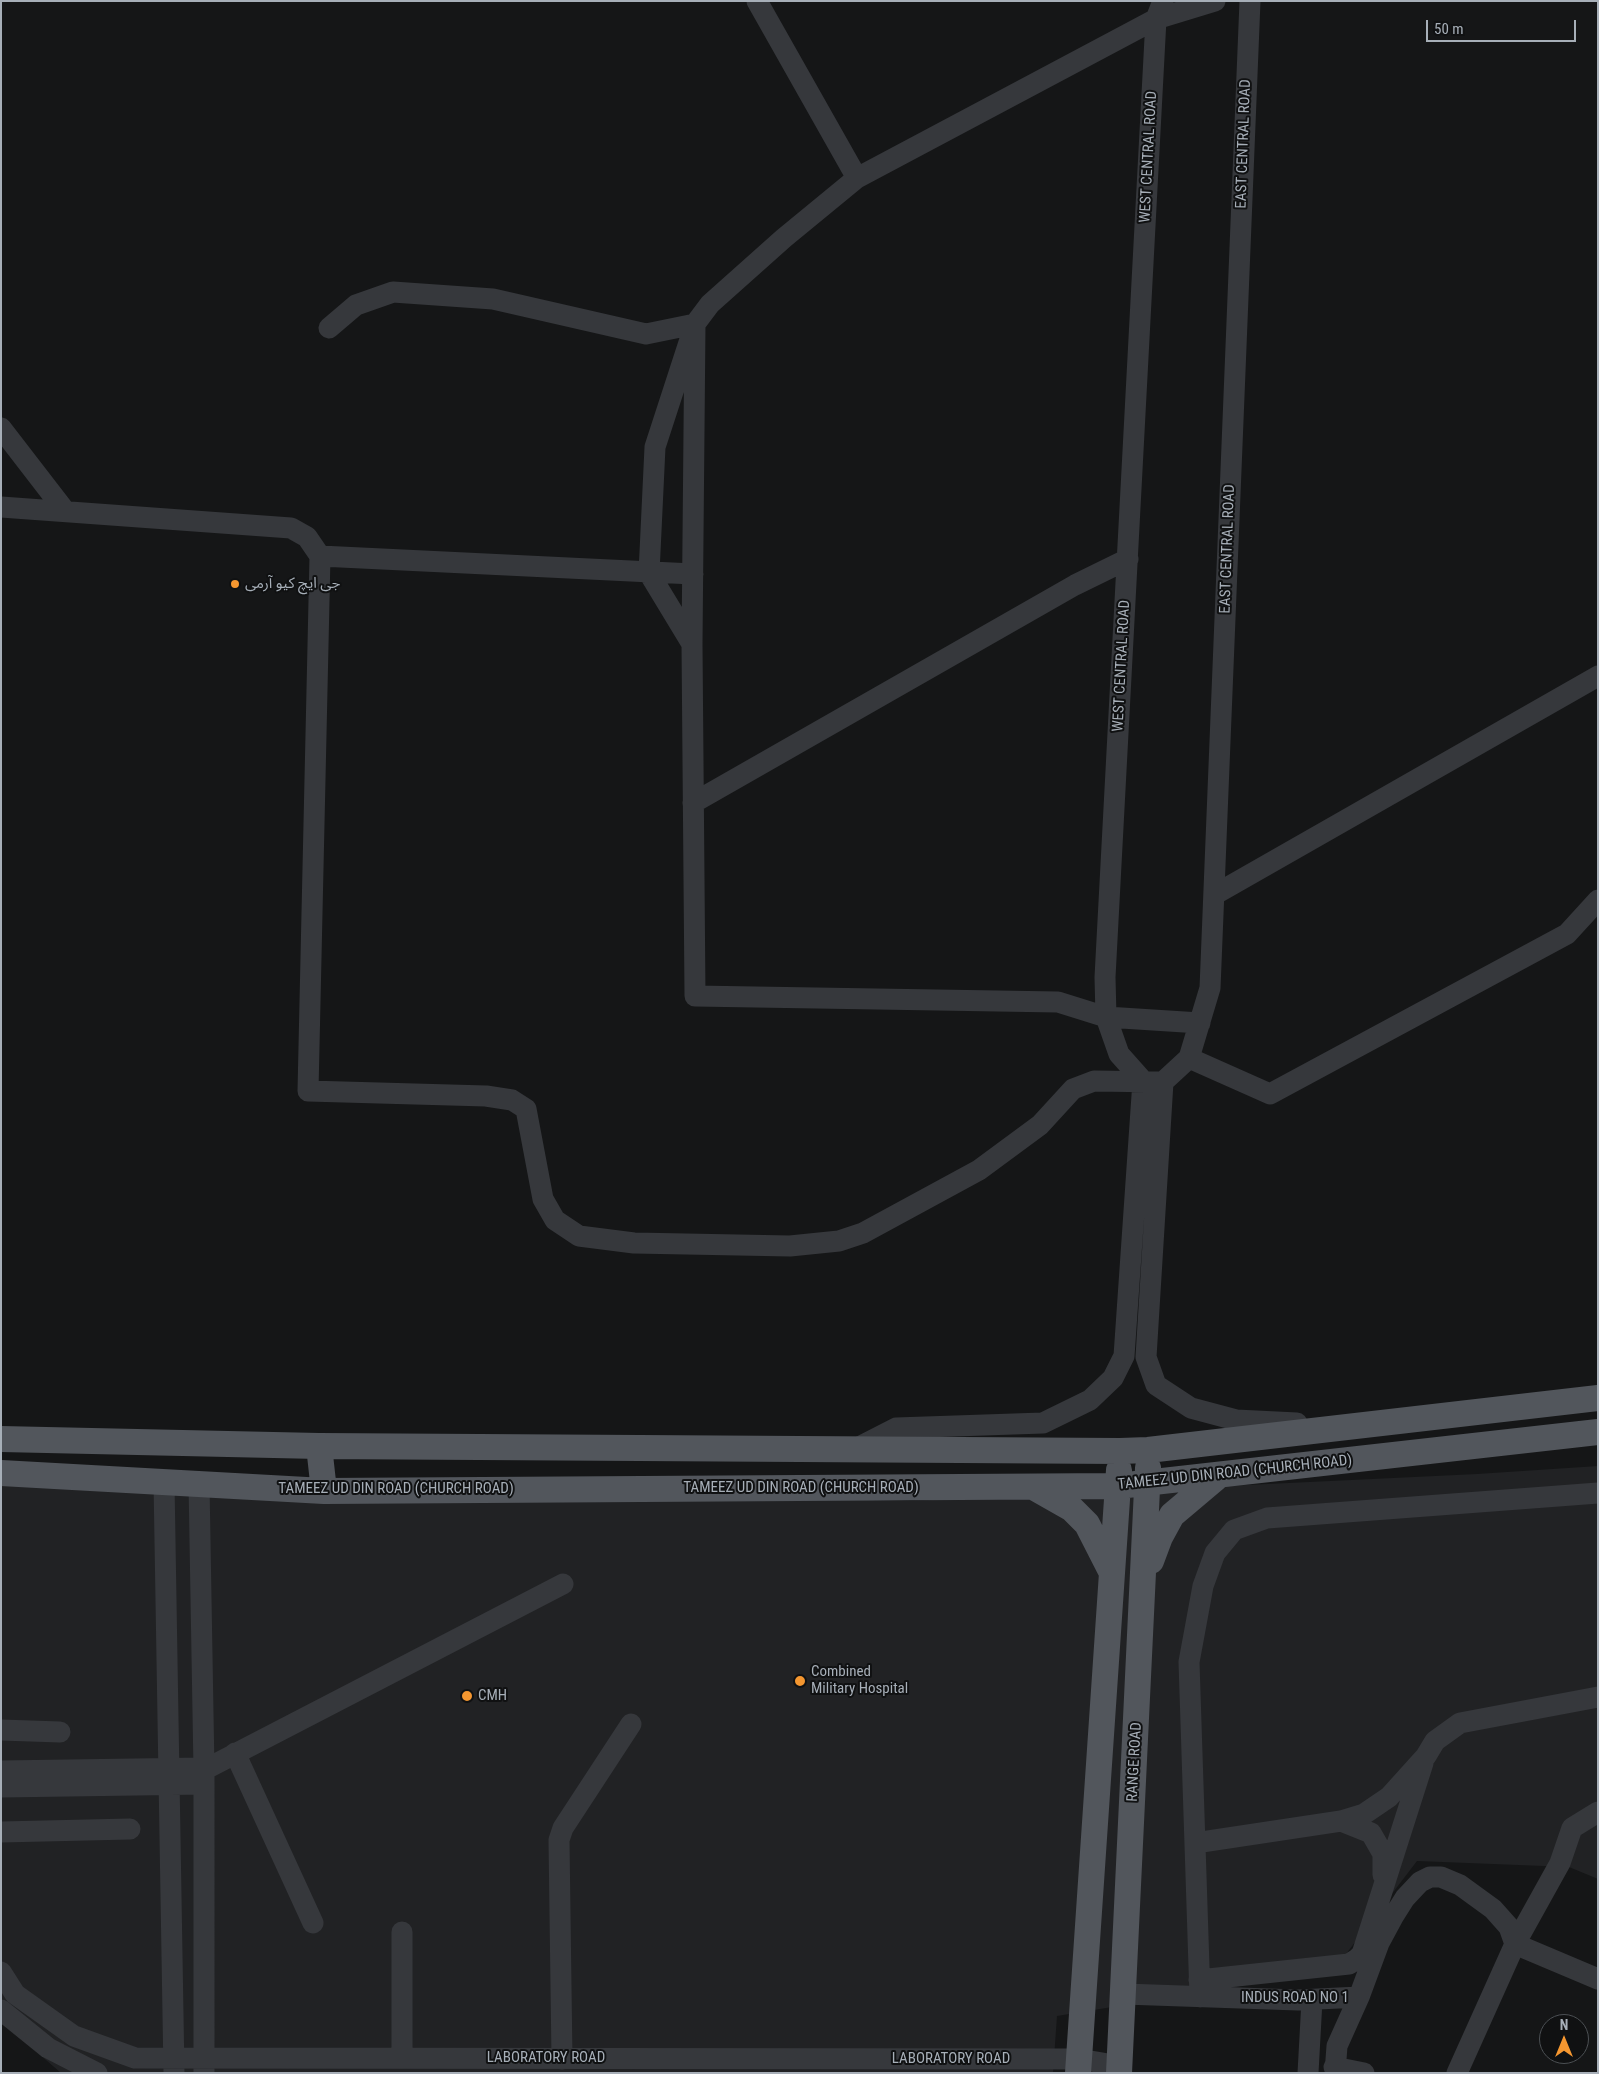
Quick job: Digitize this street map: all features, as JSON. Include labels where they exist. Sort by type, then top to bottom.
[{"type":"main road","points":[[1,1439],[319,1446],[1120,1452],[1598,1398]]},
{"type":"main road","name":"TAMEEZ UD DIN ROAD (CHURCH ROAD)","points":[[1,1473],[324,1491],[1118,1486],[1598,1432]]},
{"type":"main road","points":[[319,1446],[324,1491]]},
{"type":"main road","name":"RANGE ROAD","points":[[1119,2069],[1144,1583],[1148,1450]]},
{"type":"main road","points":[[1079,2066],[1120,1452]]},
{"type":"main road","points":[[1144,1583],[1160,1537],[1172,1515],[1216,1476]]},
{"type":"main road","points":[[1031,1486],[1072,1509],[1087,1524],[1112,1573]]},
{"type":"street","points":[[757,1],[857,178]]},
{"type":"street","points":[[692,644],[649,573],[655,447],[695,324],[710,304],[784,238],[857,178],[1160,10],[1215,1]]},
{"type":"street","name":"EAST CENTRAL ROAD","points":[[1153,1082],[1189,1058],[1210,988],[1250,1]]},
{"type":"street","name":"WEST CENTRAL ROAD","points":[[1153,1082],[1119,1054],[1106,1017],[1104,977],[1160,10]]},
{"type":"street","points":[[330,328],[356,304],[393,292],[493,299],[646,334],[695,324]]},
{"type":"street","name":"WEST CENTRAL ROAD","points":[[1106,1017],[1141,319]]},
{"type":"street","points":[[695,324],[692,644],[694,996],[1058,1002],[1106,1017],[1200,1023]]},
{"type":"street","points":[[1,428],[65,511]]},
{"type":"street","points":[[1,507],[291,528],[307,538],[320,556],[308,1091],[486,1096],[512,1100],[526,1109],[543,1198],[555,1220],[579,1236],[634,1243],[790,1246],[839,1241],[863,1233],[979,1170],[1040,1125],[1073,1089],[1094,1081],[1153,1082]]},
{"type":"street","points":[[320,556],[693,574]]},
{"type":"street","points":[[693,803],[1075,585],[1128,559]]},
{"type":"street","points":[[1214,895],[1598,676]]},
{"type":"street","points":[[1189,1058],[1270,1094],[1567,934],[1598,900]]},
{"type":"street","points":[[1153,1082],[1146,1357],[1156,1385],[1191,1408],[1236,1420],[1288,1424],[1598,1388]]},
{"type":"street","points":[[852,1450],[896,1428],[1043,1424],[1090,1400],[1113,1378],[1124,1356],[1153,1082]]},
{"type":"street","points":[[164,1482],[174,2065]]},
{"type":"street","points":[[199,1483],[203,1774],[204,2066]]},
{"type":"street","points":[[1426,1756],[1362,1954],[1349,1964],[1199,1988],[1189,1662],[1203,1586],[1215,1553],[1234,1530],[1266,1518],[1598,1493]]},
{"type":"street","points":[[1,1787],[203,1774],[235,1753],[563,1584]]},
{"type":"street","points":[[1195,1843],[1341,1821],[1364,1814],[1389,1797],[1426,1756],[1435,1741],[1460,1724],[1598,1698]]},
{"type":"street","points":[[562,2058],[559,1840],[563,1828],[631,1724]]},
{"type":"street","points":[[1,1730],[60,1732]]},
{"type":"street","points":[[235,1753],[313,1923]]},
{"type":"street","points":[[1,1771],[169,1776]]},
{"type":"street","points":[[1457,2073],[1515,1944],[1560,1863],[1572,1828],[1598,1812]]},
{"type":"street","points":[[1341,1821],[1371,1833],[1383,1854],[1383,1885]]},
{"type":"street","points":[[1,1832],[130,1829]]},
{"type":"street","name":"INDUS ROAD NO 1","points":[[1124,1994],[1199,1988],[1312,2000],[1359,1998],[1379,1943],[1393,1917],[1420,1882],[1430,1877],[1441,1877],[1460,1885],[1493,1909],[1509,1927],[1515,1944]]},
{"type":"street","points":[[402,1932],[402,2058]]},
{"type":"street","points":[[1515,1944],[1598,1979]]},
{"type":"street","name":"LABORATORY ROAD","points":[[1,1972],[15,1994],[74,2036],[135,2058],[174,2065],[204,2066],[402,2058],[562,2058],[1079,2066],[1119,2069]]},
{"type":"street","points":[[1359,1998],[1338,2046],[1334,2070],[1364,2073]]},
{"type":"street","points":[[1308,2073],[1312,2000]]},
{"type":"street","points":[[1,2010],[48,2048],[97,2073]]},
{"type":"shaded area","name":"Combined Military Hospital","points":[[1598,1466],[1598,1879],[1569,1867],[1417,1861],[1333,1971],[1057,2016],[1053,2073],[61,2073],[1,2021],[1,1477],[911,1501],[1477,1474]]},
{"type":"place","name":"جی ایچ کیو آرمی","points":[[235,584]]},
{"type":"place","name":"Combined Military Hospital","points":[[800,1681]]},
{"type":"place","name":"CMH","points":[[467,1696]]}]
